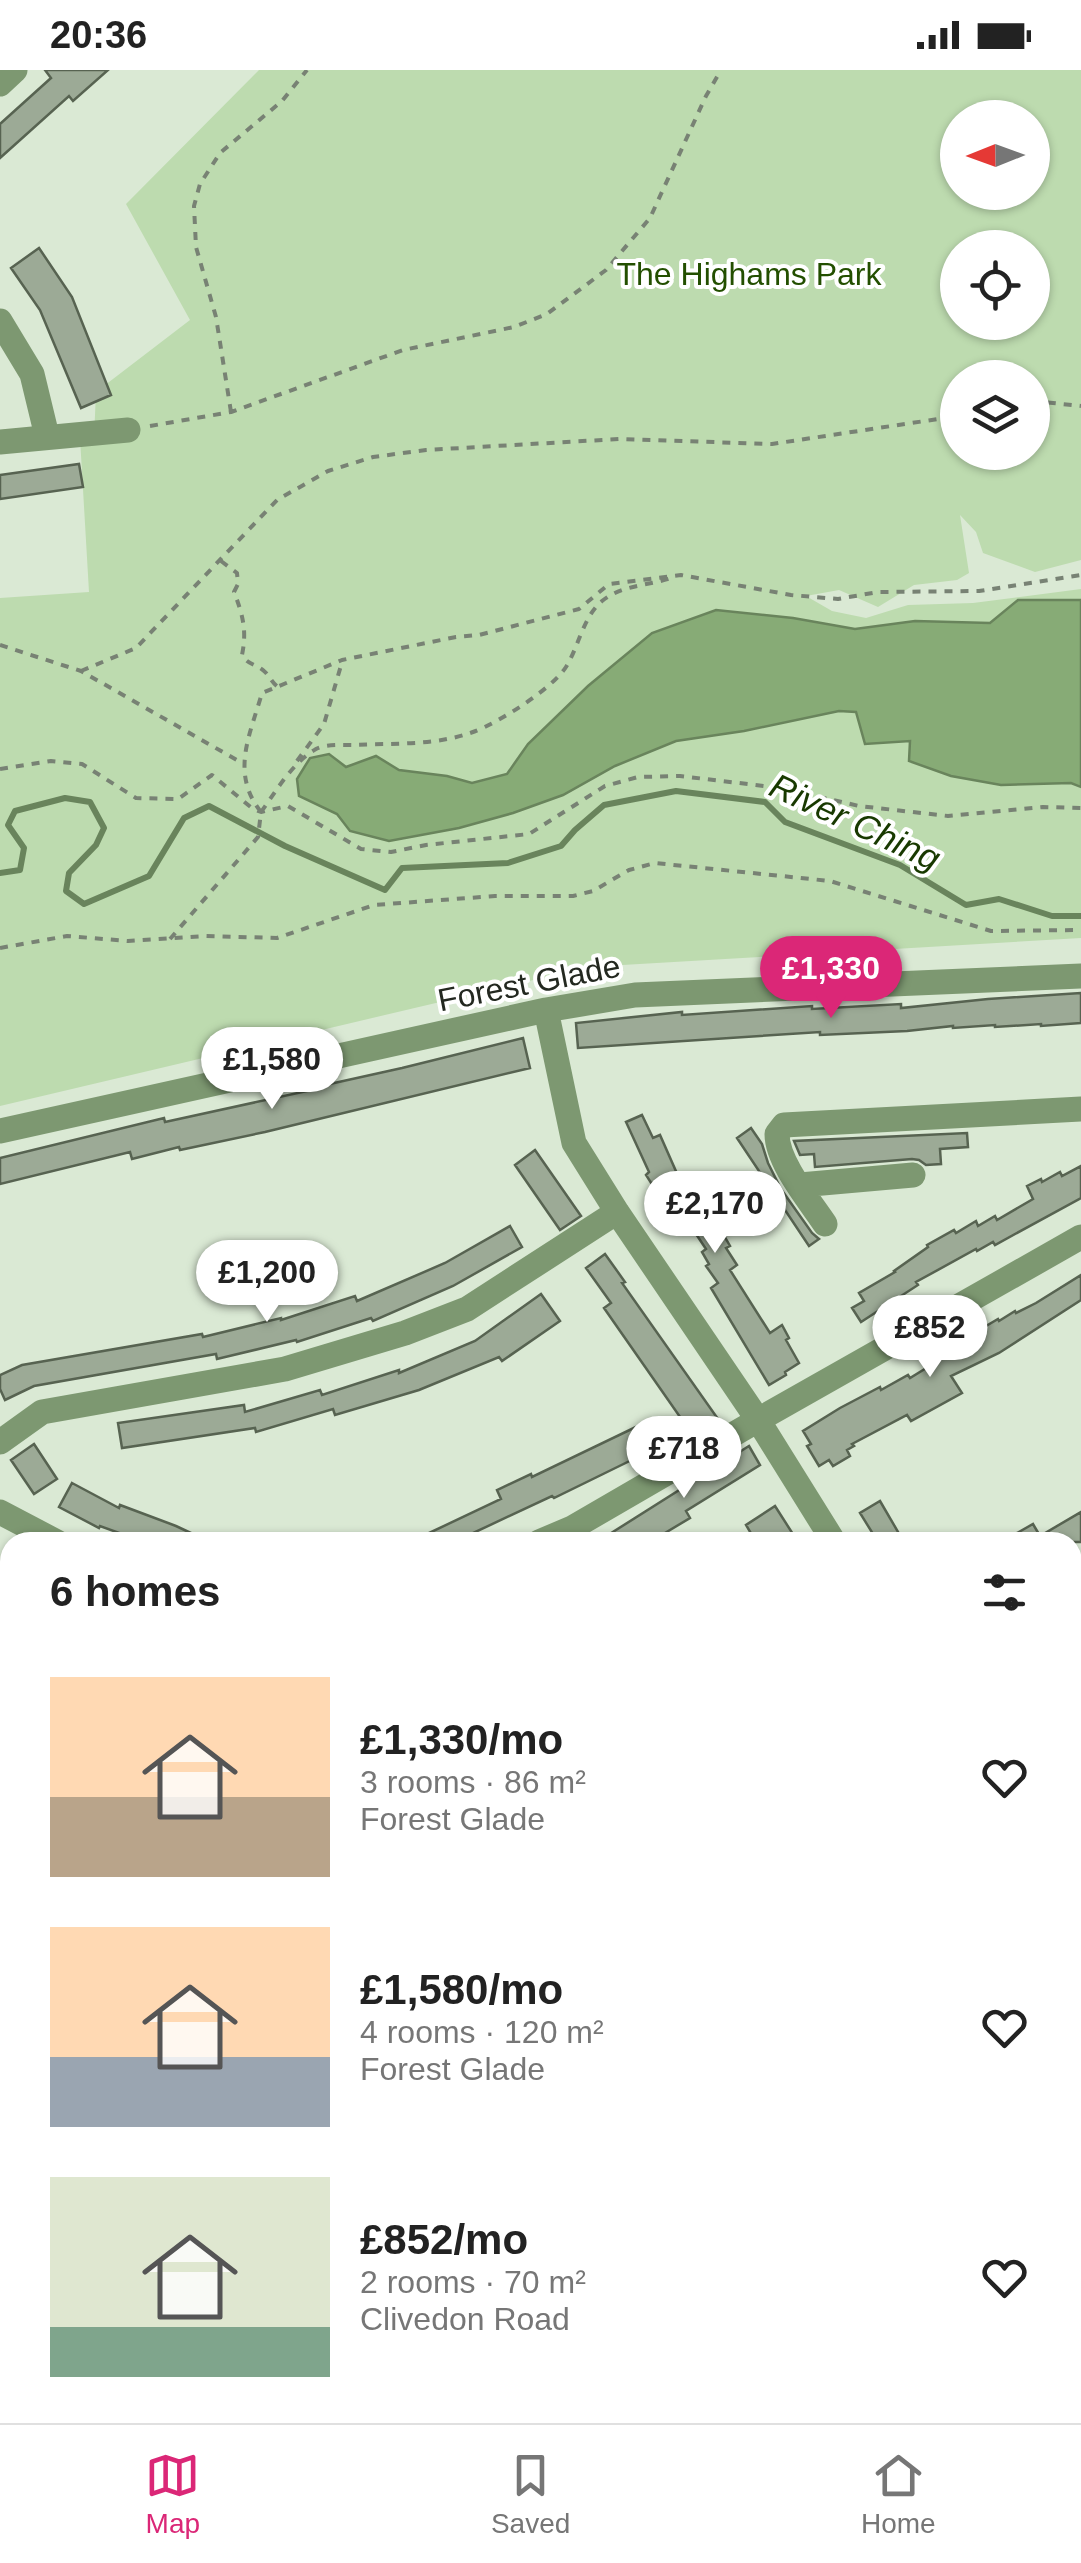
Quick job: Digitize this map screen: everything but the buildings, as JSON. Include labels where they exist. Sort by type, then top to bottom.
[{"type":"street","points":[[0,84],[15,70]]},
{"type":"street","points":[[0,321],[32,374],[47,436]]},
{"type":"street","points":[[0,442],[128,430]]},
{"type":"street","name":"Forest Glade","points":[[0,1132],[546,1010],[636,994],[1081,976]]},
{"type":"street","points":[[546,1010],[574,1143],[828,1532]]},
{"type":"street","points":[[825,1224],[777,1142],[777,1134],[784,1125],[1081,1109]]},
{"type":"street","points":[[800,1185],[913,1175]]},
{"type":"street","points":[[0,1442],[42,1412],[285,1368],[467,1310],[617,1212]]},
{"type":"street","points":[[563,1532],[1081,1237]]},
{"type":"street","points":[[0,1512],[37,1532]]},
{"type":"path","points":[[231,412],[216,317],[196,247],[194,206],[200,184],[220,153],[282,100],[307,70]]},
{"type":"path","points":[[128,430],[231,412],[403,350],[514,327],[548,314],[606,270],[650,218],[721,70]]},
{"type":"path","points":[[1050,403],[1081,406]]},
{"type":"path","points":[[81,671],[136,648],[277,500],[328,472],[373,457],[620,438],[772,444],[940,419]]},
{"type":"path","points":[[220,560],[237,573],[234,592],[246,636],[242,655],[278,687]]},
{"type":"path","points":[[261,814],[242,763],[262,692],[342,660],[479,635],[579,609],[609,584],[682,574],[791,596],[838,598],[878,592],[979,591],[1081,575]]},
{"type":"path","points":[[294,765],[319,746],[441,741],[475,732],[520,708],[564,670],[591,614],[603,600],[629,586],[682,574]]},
{"type":"path","points":[[0,645],[81,671],[242,763]]},
{"type":"path","points":[[170,938],[258,837],[261,814],[324,724],[342,660]]},
{"type":"path","points":[[0,769],[51,762],[82,764],[136,798],[178,798],[212,775],[261,814],[288,806],[360,849],[391,852],[529,834],[605,786],[638,777],[680,776],[781,788],[860,806],[948,816],[1043,806],[1081,808]]},
{"type":"path","points":[[0,948],[67,936],[128,941],[206,936],[278,938],[374,905],[495,896],[572,896],[593,891],[628,870],[656,863],[830,881],[991,931],[1081,930]]},
{"type":"green space","name":"The Highams Park","points":[[259,70],[1081,70],[1081,560],[1035,572],[983,553],[976,532],[960,515],[969,573],[957,580],[914,585],[878,607],[839,590],[806,596],[832,611],[866,618],[908,605],[973,603],[1081,589],[1081,600],[1018,600],[990,623],[915,621],[855,629],[716,610],[652,633],[588,686],[528,744],[508,774],[472,783],[399,770],[376,756],[299,796],[337,814],[350,831],[563,795],[615,766],[676,741],[839,711],[856,712],[1001,785],[1071,783],[1081,787],[1081,938],[588,967],[0,1106],[0,598],[89,592],[80,438],[94,438],[96,392],[190,320],[126,204]]},
{"type":"shaded area","points":[[1018,600],[1081,600],[1081,787],[1071,783],[1001,785],[951,776],[909,761],[910,741],[865,744],[856,712],[839,711],[676,741],[615,766],[563,795],[513,813],[389,841],[350,831],[337,814],[299,796],[297,779],[310,758],[329,754],[346,767],[376,756],[399,770],[472,783],[507,774],[528,744],[588,686],[652,633],[716,610],[855,629],[915,621],[990,623]]},
{"type":"waterway","name":"River Ching","points":[[0,873],[20,870],[24,848],[8,825],[15,811],[65,798],[90,802],[104,828],[96,845],[69,873],[66,891],[84,904],[149,876],[184,818],[209,806],[285,846],[385,890],[402,868],[508,863],[561,846],[604,805],[676,791],[765,802],[785,822],[900,865],[966,905],[999,899],[1052,916],[1081,916]]}]
